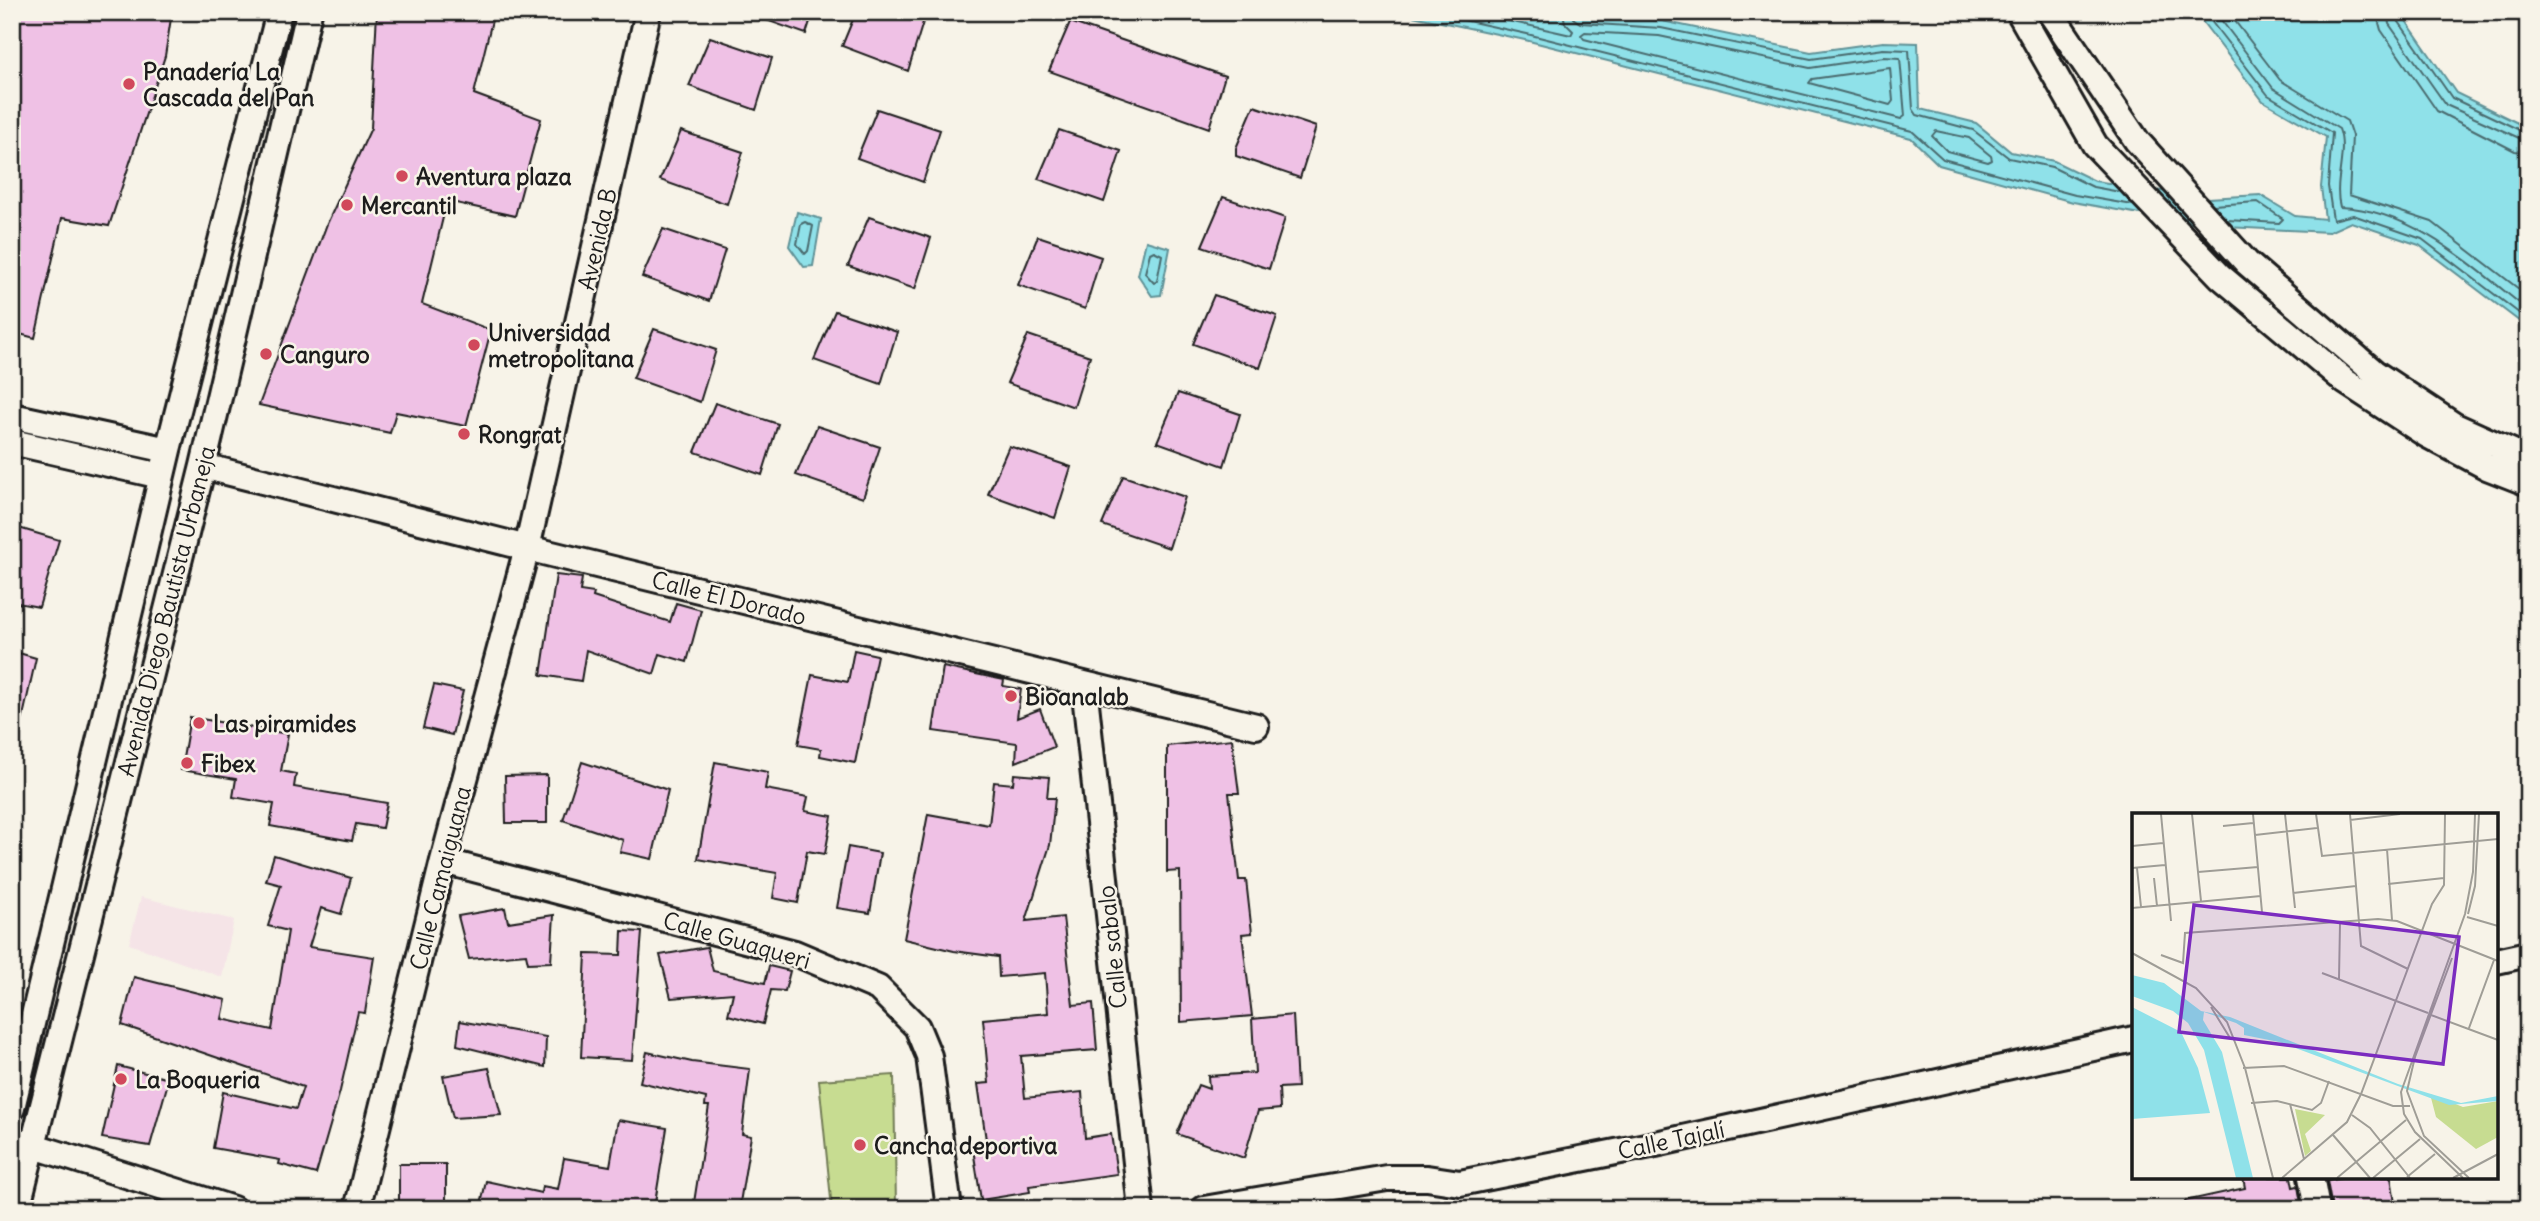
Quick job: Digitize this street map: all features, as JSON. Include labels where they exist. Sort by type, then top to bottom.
[{"type":"street","name":"Avenida Diego Bautista Urbaneja","points":[[12,1108],[161,476],[279,12]]},
{"type":"street","name":"Avenida Diego Bautista Urbaneja","points":[[17,1209],[22,1142],[203,466],[309,12]]},
{"type":"street","name":"Avenida B","points":[[527,548],[648,12]]},
{"type":"street","points":[[2019,12],[2095,145],[2220,276],[2346,383],[2427,435],[2487,467],[2528,483]]},
{"type":"street","points":[[2050,12],[2137,141],[2247,263],[2375,373],[2455,426],[2528,459]]},
{"type":"street","points":[[12,416],[168,450]]},
{"type":"street","points":[[12,442],[161,476]]},
{"type":"street","name":"Calle El Dorado","points":[[203,466],[1256,726]]},
{"type":"street","name":"Calle Camaiguana","points":[[357,1209],[443,861],[527,548]]},
{"type":"street","name":"Calle sabalo","points":[[1084,685],[1141,1209]]},
{"type":"street","name":"Calle Guaqueri","points":[[443,861],[795,953],[878,988],[917,1027],[929,1056],[949,1209]]},
{"type":"street","points":[[2498,961],[2528,954]]},
{"type":"street","name":"Calle Tajalí","points":[[1204,1209],[1387,1178],[1427,1178],[1460,1183],[1651,1145],[1893,1089],[2132,1039]]},
{"type":"street","points":[[22,1142],[233,1209]]},
{"type":"street","points":[[2311,1179],[2317,1209]]},
{"type":"shaded area","points":[[141,897],[234,920],[222,977],[129,944]]},
{"type":"green space","name":"Cancha deportiva","points":[[894,1075],[896,1209],[832,1209],[819,1080]]},
{"type":"water","points":[[1394,12],[1566,12],[1662,21],[1811,52],[1883,42],[1918,43],[1920,109],[1976,123],[2011,152],[2054,161],[2095,181],[2208,198],[2260,195],[2295,216],[2325,219],[2321,187],[2326,137],[2263,101],[2195,12],[2400,12],[2456,93],[2528,128],[2528,328],[2419,245],[2351,222],[2329,232],[2206,226],[2073,202],[1939,165],[1911,138],[1525,40]]},
{"type":"water","points":[[797,212],[821,219],[813,266],[804,267],[789,246]]},
{"type":"water","points":[[1146,241],[1170,248],[1161,295],[1152,296],[1138,275]]},
{"type":"building","points":[[12,12],[172,12],[165,56],[109,226],[62,218],[35,338],[12,332]]},
{"type":"building","name":"Aventura plaza","points":[[377,12],[494,12],[474,94],[541,119],[515,216],[447,201],[422,304],[491,330],[466,426],[396,412],[390,433],[259,405],[327,224],[371,128]]},
{"type":"building","points":[[753,12],[813,12],[806,34],[752,15]]},
{"type":"building","points":[[856,12],[904,12],[924,19],[908,71],[842,46]]},
{"type":"building","points":[[1070,22],[1225,76],[1209,128],[1049,71]]},
{"type":"building","points":[[710,37],[772,58],[756,110],[689,86]]},
{"type":"building","points":[[1254,106],[1316,127],[1300,178],[1236,156],[1236,148]]},
{"type":"building","points":[[877,109],[940,130],[923,182],[857,158]]},
{"type":"building","points":[[1059,130],[1121,151],[1104,202],[1038,179]]},
{"type":"building","points":[[681,131],[743,152],[727,204],[660,180]]},
{"type":"building","points":[[1223,197],[1285,218],[1269,269],[1202,246]]},
{"type":"building","points":[[869,217],[931,238],[915,289],[848,266]]},
{"type":"building","points":[[663,229],[725,250],[709,301],[642,277]]},
{"type":"building","points":[[1038,236],[1101,257],[1085,309],[1018,285]]},
{"type":"building","points":[[1214,295],[1277,316],[1260,368],[1193,344]]},
{"type":"building","points":[[835,311],[897,332],[881,384],[814,360]]},
{"type":"building","points":[[654,329],[716,350],[700,402],[633,378]]},
{"type":"building","points":[[1028,335],[1090,356],[1074,407],[1007,383]]},
{"type":"building","points":[[1178,393],[1240,414],[1224,466],[1157,442]]},
{"type":"building","points":[[715,403],[778,424],[762,475],[695,452]]},
{"type":"building","points":[[817,426],[880,447],[863,498],[796,475]]},
{"type":"building","points":[[1009,446],[1071,467],[1055,518],[988,494]]},
{"type":"building","points":[[1123,476],[1185,497],[1169,548],[1102,525]]},
{"type":"building","points":[[12,526],[59,540],[39,607],[12,602]]},
{"type":"building","points":[[556,575],[582,578],[580,591],[594,593],[593,597],[670,622],[676,603],[701,610],[687,662],[660,654],[654,674],[586,650],[581,681],[541,675]]},
{"type":"building","points":[[854,650],[877,655],[855,763],[820,756],[821,749],[798,745],[812,675],[848,682]]},
{"type":"building","points":[[12,651],[36,658],[20,730],[12,729]]},
{"type":"building","points":[[943,667],[1004,680],[1003,686],[1021,689],[1017,718],[1040,709],[1054,747],[1016,762],[1017,743],[933,731]]},
{"type":"building","points":[[434,685],[463,691],[452,735],[423,728]]},
{"type":"building","points":[[190,717],[288,734],[281,771],[296,774],[294,787],[387,803],[382,828],[356,824],[352,841],[270,826],[274,804],[233,797],[236,779],[181,770]]},
{"type":"building","points":[[1232,739],[1239,793],[1229,793],[1239,880],[1246,880],[1252,933],[1242,934],[1252,1016],[1181,1022],[1180,871],[1167,872],[1167,746]]},
{"type":"building","points":[[582,762],[668,790],[652,859],[620,852],[623,840],[563,820]]},
{"type":"building","points":[[715,762],[768,772],[765,789],[808,797],[805,811],[832,816],[825,854],[807,851],[798,903],[773,898],[777,873],[698,859]]},
{"type":"building","points":[[1014,774],[1049,777],[1047,798],[1055,798],[1050,845],[1026,921],[1063,917],[1073,1005],[1093,1003],[1097,1050],[1021,1056],[1025,1098],[1082,1092],[1085,1138],[1111,1134],[1117,1174],[1029,1186],[1030,1192],[981,1200],[973,1149],[987,1147],[978,1084],[989,1083],[983,1019],[1048,1013],[1045,973],[999,977],[998,957],[954,951],[904,939],[928,814],[989,825],[994,782],[1013,784]]},
{"type":"building","points":[[547,775],[547,823],[506,823],[505,776]]},
{"type":"building","points":[[848,847],[880,853],[870,913],[837,908]]},
{"type":"building","points":[[274,855],[351,878],[341,914],[321,908],[309,947],[374,957],[365,1013],[358,1012],[340,1091],[316,1174],[279,1164],[280,1160],[213,1148],[223,1092],[296,1109],[303,1087],[122,1025],[134,977],[226,1000],[222,1019],[272,1030],[288,931],[268,926],[281,885],[266,881]]},
{"type":"building","points":[[505,908],[508,922],[554,915],[551,962],[528,963],[526,954],[469,959],[458,916]]},
{"type":"building","points":[[622,931],[642,932],[632,1060],[581,1057],[586,954],[621,955]]},
{"type":"building","points":[[707,947],[713,971],[765,983],[769,966],[790,971],[785,991],[771,990],[763,1024],[728,1015],[733,993],[671,998],[660,955]]},
{"type":"building","points":[[1293,1015],[1297,1087],[1279,1088],[1280,1109],[1258,1111],[1244,1158],[1177,1134],[1198,1085],[1209,1089],[1208,1076],[1255,1073],[1252,1019]]},
{"type":"building","points":[[460,1021],[546,1037],[545,1067],[457,1045]]},
{"type":"building","points":[[647,1052],[692,1062],[750,1069],[742,1134],[751,1136],[739,1209],[693,1209],[709,1106],[705,1106],[706,1098],[640,1082]]},
{"type":"building","points":[[118,1066],[169,1079],[150,1146],[102,1138]]},
{"type":"building","points":[[489,1068],[501,1115],[453,1118],[443,1076]]},
{"type":"building","points":[[618,1120],[667,1128],[654,1209],[480,1209],[486,1181],[541,1193],[542,1186],[558,1189],[564,1158],[610,1166]]},
{"type":"building","points":[[399,1164],[446,1164],[446,1208],[399,1209]]},
{"type":"building","points":[[2243,1179],[2291,1179],[2293,1187],[2298,1186],[2302,1209],[2186,1209],[2185,1201],[2245,1188]]},
{"type":"building","points":[[2391,1179],[2396,1209],[2332,1209],[2327,1181]]},
{"type":"place","name":"Panadería La Cascada del Pan","points":[[129,84]]},
{"type":"place","name":"Aventura plaza","points":[[402,176]]},
{"type":"place","name":"Mercantil","points":[[347,205]]},
{"type":"place","name":"Universidad metropolitana","points":[[474,345]]},
{"type":"place","name":"Canguro","points":[[266,354]]},
{"type":"place","name":"Rongrat","points":[[464,434]]},
{"type":"place","name":"Bioanalab","points":[[1011,696]]},
{"type":"place","name":"Las piramides","points":[[199,723]]},
{"type":"place","name":"Fibex","points":[[187,763]]},
{"type":"place","name":"La Boqueria","points":[[121,1079]]},
{"type":"place","name":"Cancha deportiva","points":[[860,1145]]}]
